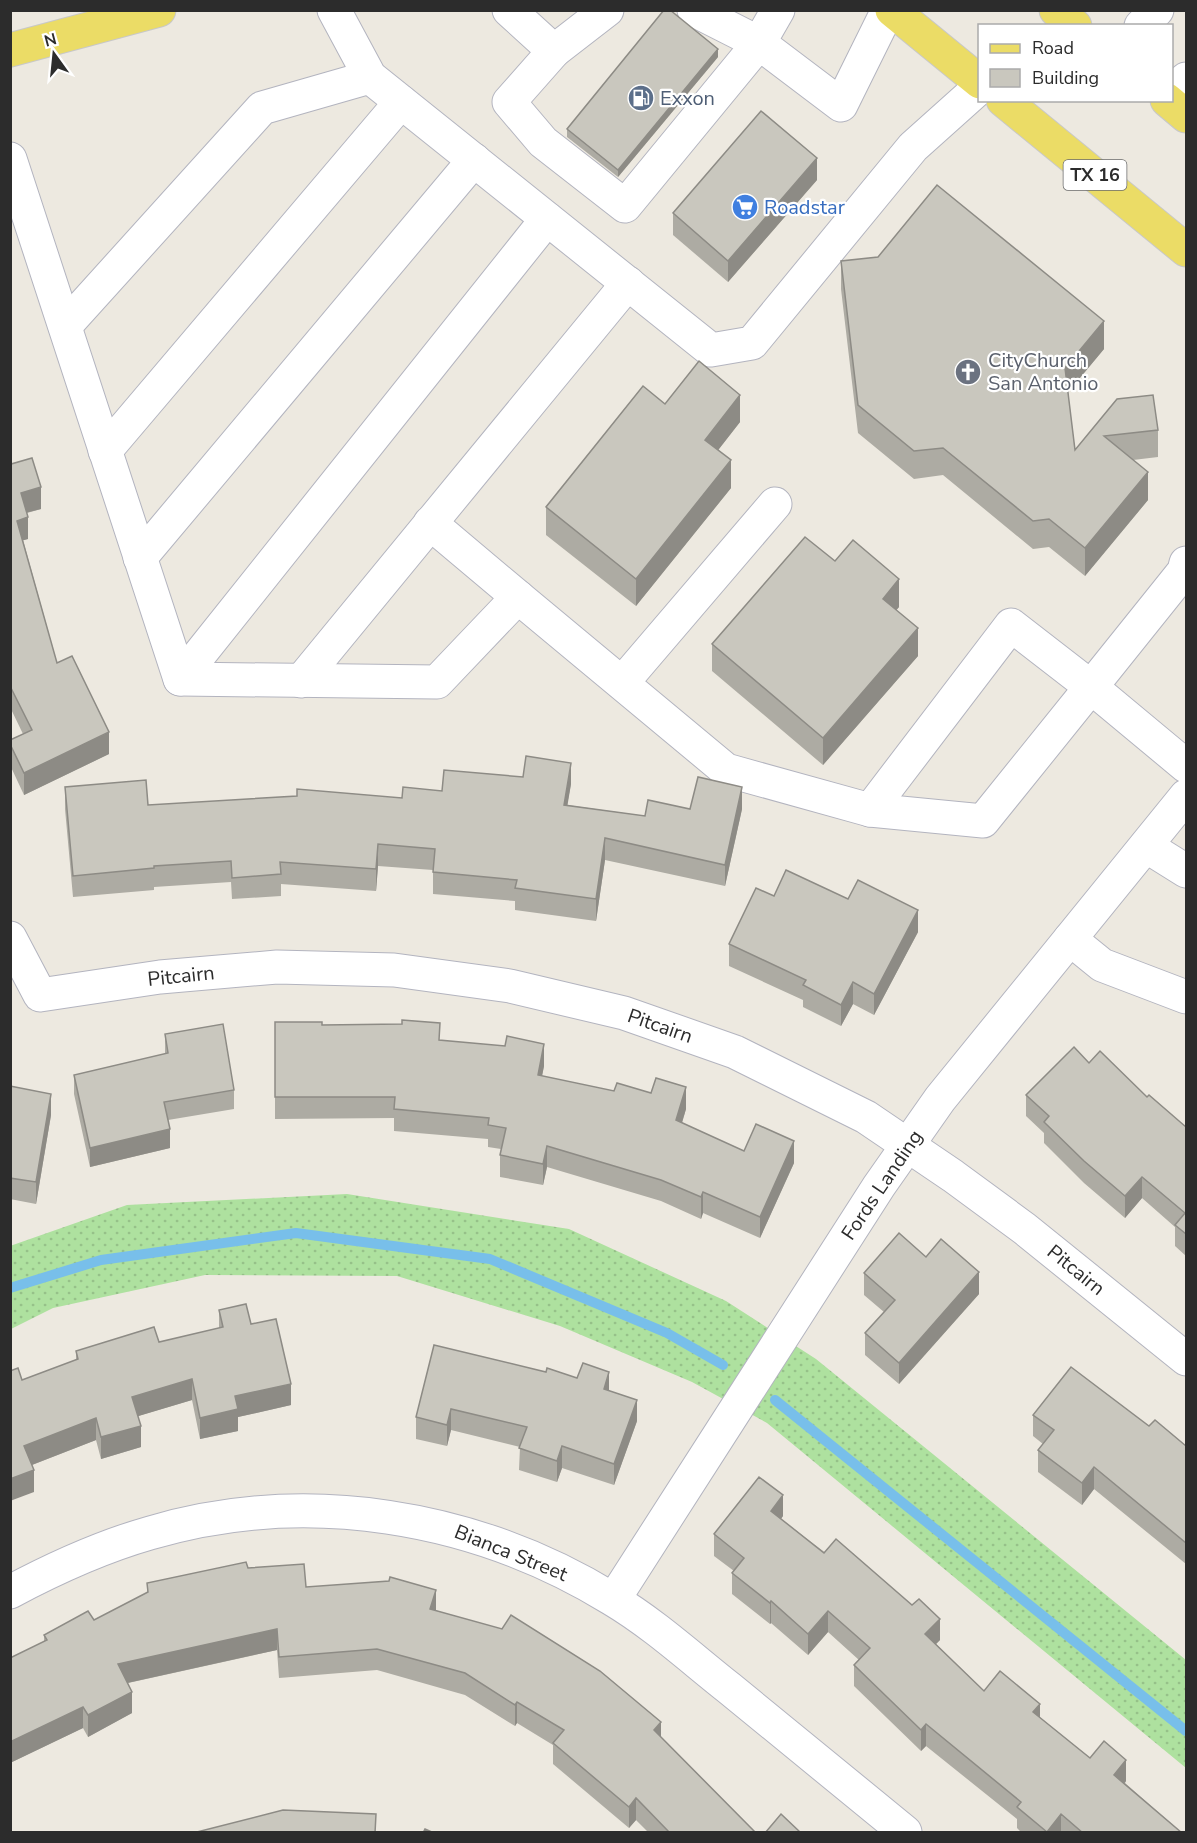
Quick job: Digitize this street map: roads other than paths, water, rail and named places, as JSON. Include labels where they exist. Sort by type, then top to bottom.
[{"type":"main road","points":[[10,50],[159,10]]},
{"type":"main road","points":[[890,10],[978,80]]},
{"type":"main road","points":[[1056,10],[1073,24]]},
{"type":"main road","name":"TX 16","points":[[1005,102],[1186,250]]},
{"type":"main road","points":[[1169,102],[1186,116]]},
{"type":"street","points":[[334,10],[370,77],[711,350],[752,343],[913,147],[978,89]]},
{"type":"street","points":[[509,10],[554,51]]},
{"type":"street","points":[[607,10],[554,51],[509,102],[543,142],[625,206],[759,44],[778,10]]},
{"type":"street","points":[[694,10],[759,44],[841,105],[890,10]]},
{"type":"street","points":[[1143,24],[1157,10]]},
{"type":"street","points":[[64,326],[262,108],[370,77]]},
{"type":"street","points":[[1173,90],[1186,79]]},
{"type":"street","points":[[105,451],[401,102]]},
{"type":"street","points":[[10,159],[180,679]]},
{"type":"street","points":[[140,558],[474,160]]},
{"type":"street","points":[[180,679],[547,219]]},
{"type":"street","points":[[301,681],[628,283]]},
{"type":"street","points":[[622,683],[775,504]]},
{"type":"street","points":[[430,523],[726,770],[870,810],[983,821],[1184,571],[1186,563]]},
{"type":"street","points":[[180,679],[437,682],[518,597]]},
{"type":"street","points":[[870,810],[1011,625],[1186,766]]},
{"type":"street","name":"Fords Landing","points":[[614,1599],[879,1186],[939,1099],[1186,796]]},
{"type":"street","points":[[1146,846],[1186,871]]},
{"type":"street","name":"Pitcairn","points":[[10,938],[40,995],[160,977],[277,967],[394,970],[510,986],[624,1013],[735,1052],[866,1117],[953,1176],[1025,1229],[1186,1359]]},
{"type":"street","points":[[1070,939],[1102,964],[1186,998]]},
{"type":"street","name":"Bianca Street","points":[[10,1592],[94,1552],[150,1532],[209,1519],[268,1512],[328,1511],[387,1516],[446,1528],[503,1546],[558,1569],[614,1599],[659,1631],[905,1833]]},
{"type":"waterway","points":[[10,1288],[101,1260],[296,1233],[490,1259],[667,1333],[723,1365]]},
{"type":"waterway","points":[[775,1400],[1186,1731]]},
{"type":"place","name":"Exxon","points":[[641,98]]},
{"type":"place","name":"Roadstar","points":[[745,207]]},
{"type":"place","name":"CityChurch San Antonio","points":[[968,372]]}]
